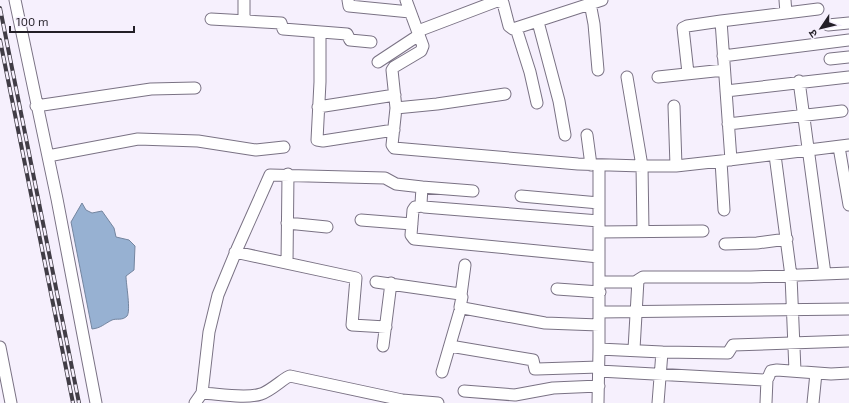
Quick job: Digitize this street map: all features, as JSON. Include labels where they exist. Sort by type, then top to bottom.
[{"type":"street","points":[[15,0],[82,324],[96,403]]},
{"type":"street","points":[[244,0],[244,20]]},
{"type":"street","points":[[348,0],[350,6],[410,12]]},
{"type":"street","points":[[406,0],[422,42],[422,49],[394,67],[392,70],[396,108],[392,145],[396,149],[595,165],[676,166],[844,146],[849,205]]},
{"type":"street","points":[[378,62],[419,33],[499,1],[502,3],[509,26],[511,28],[516,28],[602,0]]},
{"type":"street","points":[[785,0],[786,13]]},
{"type":"street","points":[[590,3],[594,24],[598,70]]},
{"type":"street","points":[[688,73],[683,28],[687,26],[818,9]]},
{"type":"street","points":[[211,19],[280,23],[283,29],[347,34],[351,41],[371,42]]},
{"type":"street","points":[[721,21],[728,124],[724,210]]},
{"type":"street","points":[[538,22],[559,101],[565,136]]},
{"type":"street","points":[[828,25],[849,23]]},
{"type":"street","points":[[516,28],[530,72],[537,103]]},
{"type":"street","points":[[320,32],[320,82],[316,139],[318,141],[394,130]]},
{"type":"street","points":[[723,56],[849,40]]},
{"type":"street","points":[[830,59],[849,57]]},
{"type":"street","points":[[658,77],[724,70]]},
{"type":"street","points":[[726,91],[799,81],[849,77]]},
{"type":"street","points":[[627,78],[642,166],[643,230]]},
{"type":"street","points":[[799,81],[825,274]]},
{"type":"street","points":[[36,106],[151,89],[195,88]]},
{"type":"street","points":[[396,108],[445,103],[505,94]]},
{"type":"street","points":[[318,108],[395,95]]},
{"type":"street","points":[[674,106],[676,166]]},
{"type":"street","points":[[728,124],[842,111]]},
{"type":"street","points":[[587,135],[595,165],[599,203],[600,312],[598,403]]},
{"type":"street","points":[[48,156],[138,140],[198,141],[262,150],[284,147]]},
{"type":"street","points":[[775,155],[791,276],[795,371]]},
{"type":"street","points":[[195,403],[202,393],[209,332],[218,295],[235,252],[269,176],[272,174],[288,174],[385,178],[394,184],[473,191]]},
{"type":"street","points":[[287,263],[288,174]]},
{"type":"street","points":[[422,187],[422,206]]},
{"type":"street","points":[[521,196],[599,203]]},
{"type":"street","points":[[599,221],[422,206],[414,208],[412,237],[417,240],[600,258]]},
{"type":"street","points":[[361,220],[412,224]]},
{"type":"street","points":[[287,223],[327,227]]},
{"type":"street","points":[[600,232],[643,230],[703,231]]},
{"type":"street","points":[[725,244],[758,243],[787,239]]},
{"type":"street","points":[[235,252],[356,278],[352,325],[386,328]]},
{"type":"street","points":[[442,372],[461,307],[465,265]]},
{"type":"street","points":[[557,289],[600,287],[638,280],[643,277],[791,276],[849,273]]},
{"type":"street","points":[[634,349],[638,280]]},
{"type":"street","points":[[376,282],[391,283],[461,295]]},
{"type":"street","points":[[383,346],[391,283]]},
{"type":"street","points":[[461,307],[545,323],[599,325]]},
{"type":"street","points":[[600,312],[849,309]]},
{"type":"street","points":[[599,349],[728,353],[733,345],[849,340]]},
{"type":"street","points":[[450,346],[533,360],[537,370],[599,369],[661,374],[762,380],[767,379]]},
{"type":"street","points":[[0,347],[4,385],[11,403]]},
{"type":"street","points":[[658,403],[662,352]]},
{"type":"street","points":[[766,403],[767,379],[772,371],[849,373]]},
{"type":"street","points":[[813,403],[816,373]]},
{"type":"street","points":[[202,393],[257,395],[276,386],[285,377],[290,376],[402,400],[438,403]]},
{"type":"street","points":[[464,391],[515,394],[553,388],[599,386]]},
{"type":"water","points":[[82,203],[86,210],[92,213],[102,211],[114,228],[116,237],[129,240],[135,246],[134,270],[126,276],[128,303],[127,316],[112,320],[100,327],[92,329],[71,222]]},
{"type":"railway","points":[[0,8],[79,403]]},
{"type":"railway","points":[[0,40],[73,403]]}]
